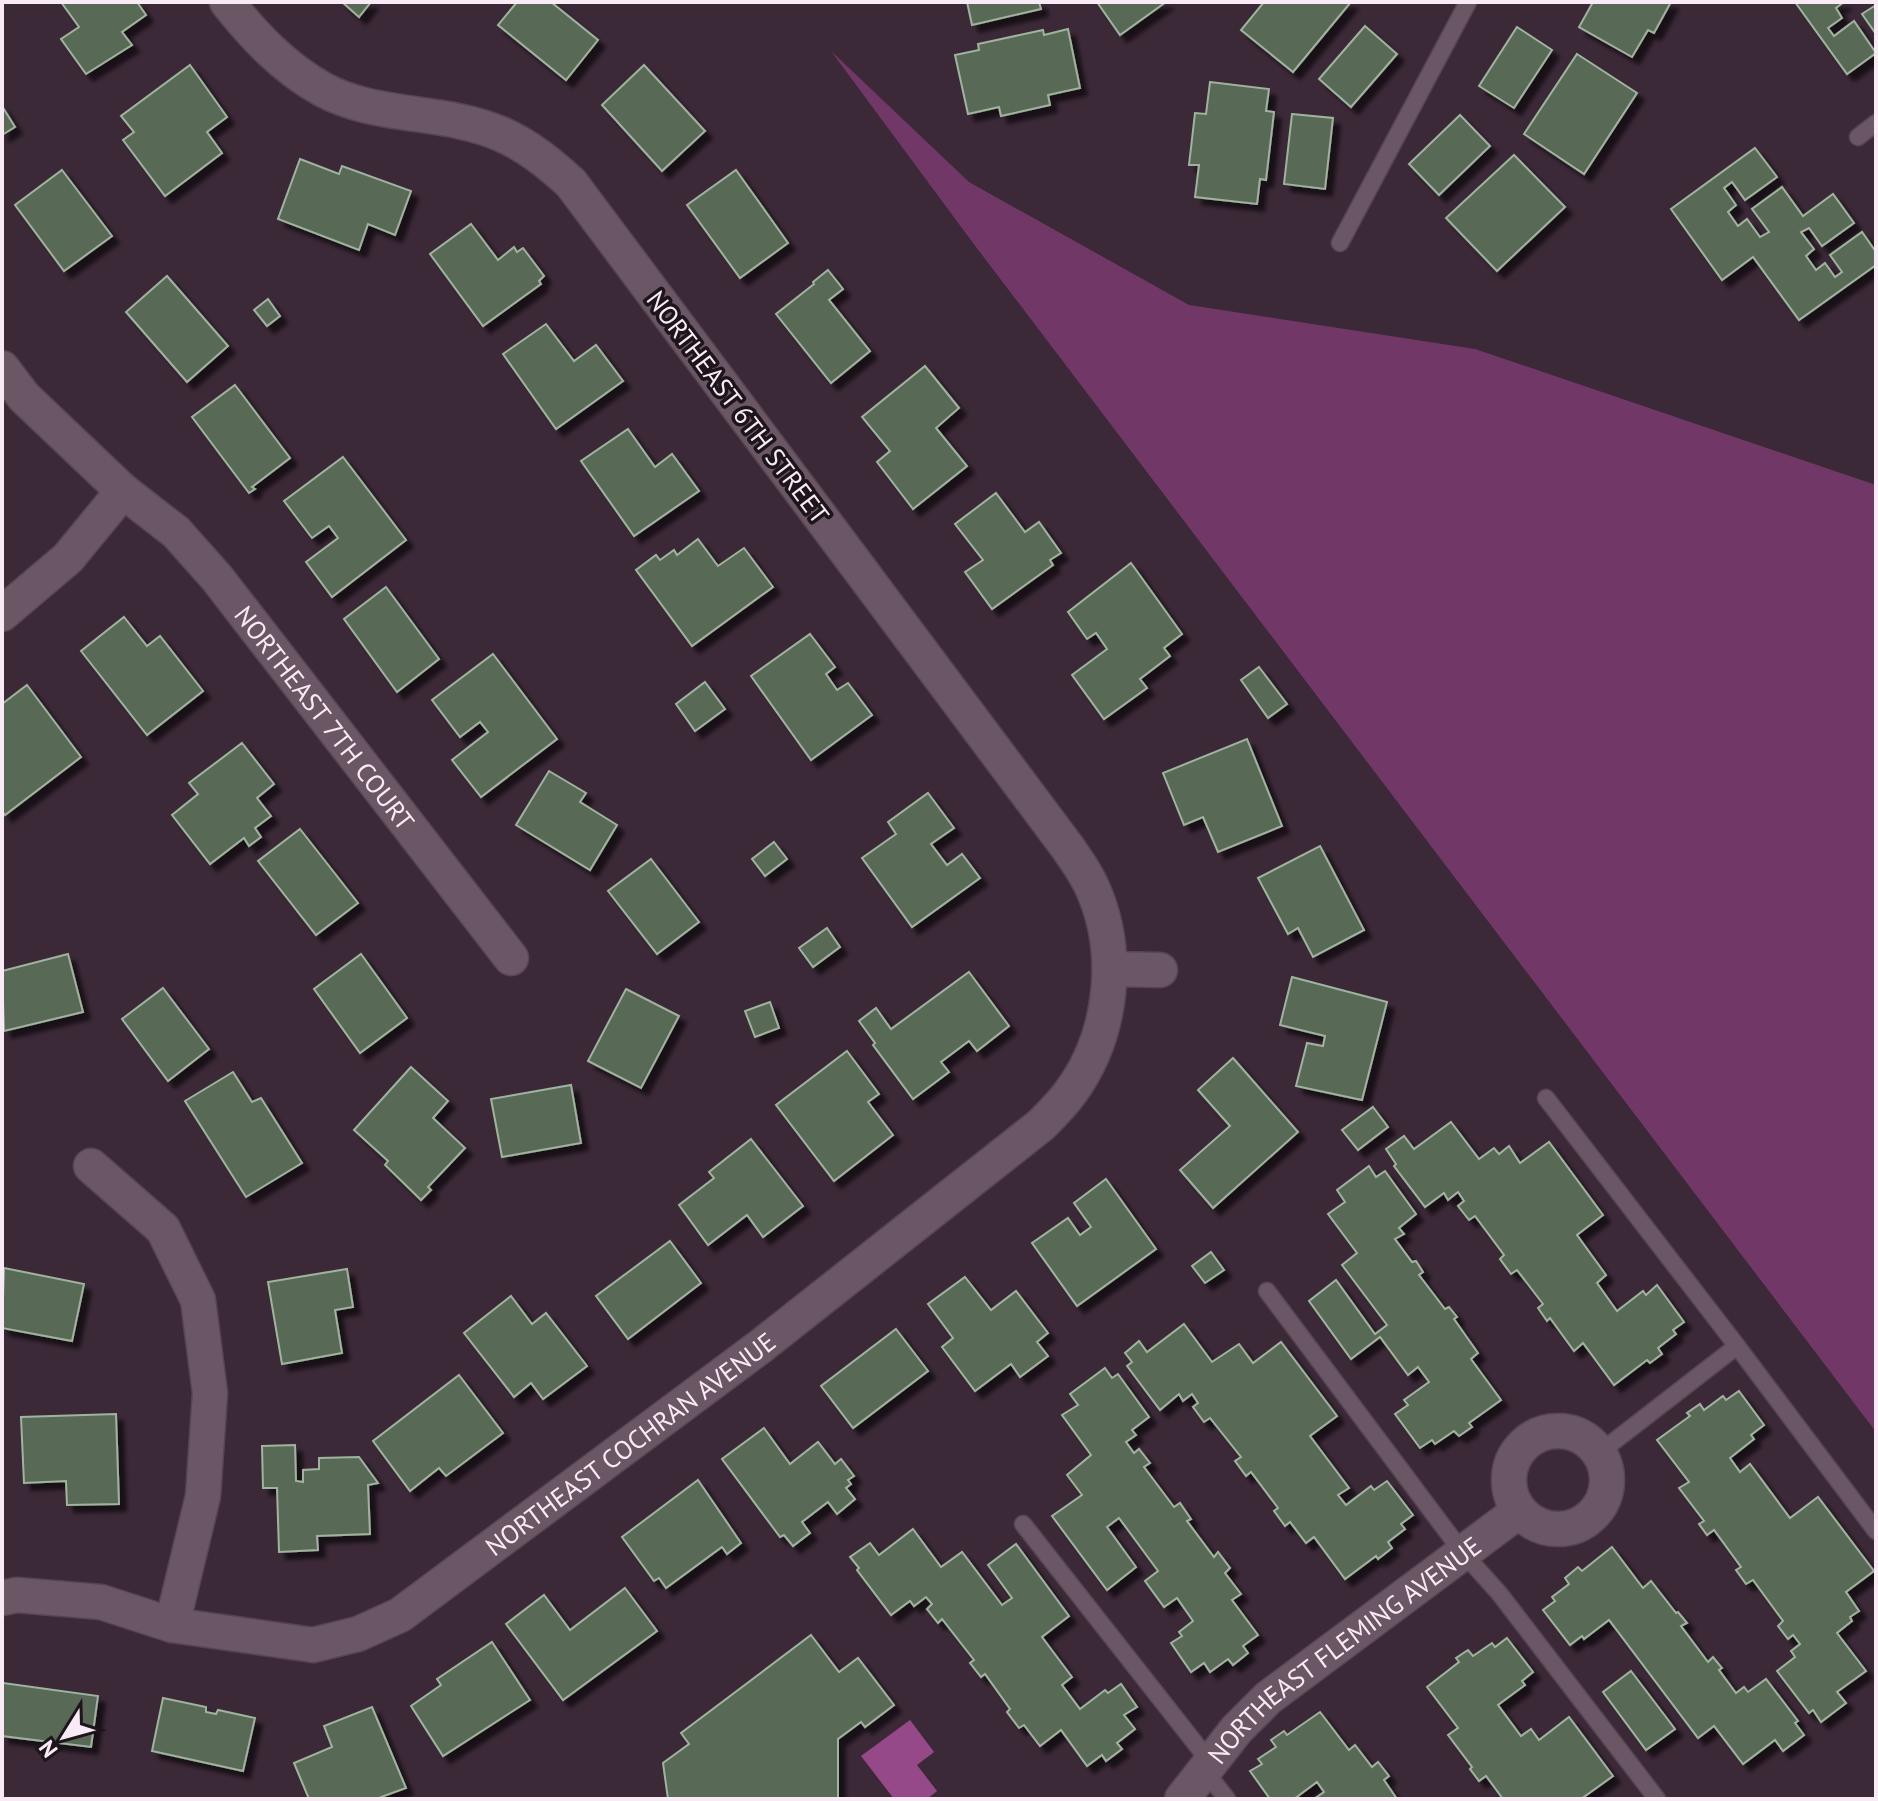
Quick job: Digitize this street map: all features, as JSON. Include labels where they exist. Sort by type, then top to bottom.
[{"type":"street","name":"NORTHEAST 6TH STREET","points":[[227,2],[255,37],[289,67],[323,90],[366,105],[456,121],[498,133],[538,154],[571,183],[1068,848],[1091,885],[1105,926],[1110,969]]},
{"type":"street","name":"NORTHEAST 7TH COURT","points":[[2,368],[24,397],[123,491],[176,532],[217,578],[511,958]]},
{"type":"street","points":[[2,614],[68,558],[123,491]]},
{"type":"street","points":[[1110,969],[1160,970]]},
{"type":"street","name":"NORTHEAST COCHRAN AVENUE","points":[[2,1598],[17,1595],[101,1602],[172,1625],[313,1645],[358,1634],[400,1615],[761,1346],[1041,1125],[1070,1092],[1092,1055],[1106,1012],[1110,969]]},
{"type":"street","points":[[91,1166],[163,1229],[198,1300],[210,1393],[203,1496],[172,1625]]},
{"type":"street","points":[[1549,1431],[1577,1434],[1599,1453],[1607,1473],[1605,1499],[1587,1521],[1568,1529],[1540,1527],[1519,1511],[1509,1489],[1510,1465],[1526,1442],[1549,1431]]},
{"type":"street","name":"NORTHEAST FLEMING AVENUE","points":[[1182,1799],[1237,1729],[1268,1698],[1519,1511]]},
{"type":"lane","points":[[1340,243],[1468,2]]},
{"type":"lane","points":[[1858,137],[1876,123]]},
{"type":"lane","points":[[1546,1098],[1876,1531]]},
{"type":"lane","points":[[1267,1291],[1463,1553],[1499,1593],[1657,1799]]},
{"type":"lane","points":[[1599,1453],[1737,1346]]},
{"type":"lane","points":[[1023,1524],[1207,1766],[1227,1799]]},
{"type":"shaded area","points":[[831,51],[969,182],[1189,305],[1475,349],[1876,485],[1876,1432],[973,243]]},
{"type":"shaded area","points":[[910,1720],[934,1752],[917,1765],[937,1791],[927,1799],[894,1799],[861,1756]]},
{"type":"building","points":[[61,2],[137,2],[146,15],[122,32],[132,45],[86,74],[61,39],[79,27]]},
{"type":"building","points":[[342,2],[371,2],[359,17]]},
{"type":"building","points":[[517,2],[551,2],[598,40],[566,80],[498,25]]},
{"type":"building","points":[[967,2],[1039,2],[1041,9],[972,25]]},
{"type":"building","points":[[1097,2],[1166,2],[1120,35]]},
{"type":"building","points":[[1264,2],[1351,2],[1293,72],[1241,30]]},
{"type":"building","points":[[1593,2],[1671,2],[1654,33],[1648,30],[1632,57],[1579,27]]},
{"type":"building","points":[[1795,2],[1844,2],[1836,8],[1842,18],[1828,28],[1834,36],[1854,21],[1876,53],[1847,74]]},
{"type":"building","points":[[1876,5],[1876,34],[1862,14]]},
{"type":"building","points":[[1365,26],[1397,54],[1351,107],[1319,79]]},
{"type":"building","points":[[1517,27],[1552,50],[1514,108],[1479,86]]},
{"type":"building","points":[[1068,29],[1080,88],[1048,95],[1050,105],[1001,116],[999,107],[968,114],[955,55],[979,50],[978,44],[1043,30],[1044,35]]},
{"type":"building","points":[[1577,54],[1637,93],[1584,174],[1524,134]]},
{"type":"building","points":[[190,65],[227,117],[207,132],[222,153],[165,196],[123,140],[134,132],[121,116]]},
{"type":"building","points":[[644,65],[705,131],[662,171],[602,105]]},
{"type":"building","points":[[1210,82],[1269,89],[1266,111],[1274,112],[1266,180],[1260,179],[1257,204],[1195,197],[1199,165],[1189,165],[1195,113],[1206,114]]},
{"type":"building","points":[[2,106],[15,127],[2,135]]},
{"type":"building","points":[[1292,114],[1333,118],[1325,189],[1284,184]]},
{"type":"building","points":[[1460,115],[1490,146],[1439,195],[1409,164]]},
{"type":"building","points":[[1755,148],[1777,177],[1745,200],[1732,182],[1724,188],[1736,205],[1728,212],[1738,226],[1747,219],[1760,237],[1769,232],[1752,209],[1782,187],[1803,216],[1833,194],[1854,223],[1822,246],[1809,228],[1801,232],[1814,249],[1806,256],[1816,270],[1825,263],[1835,277],[1842,272],[1830,255],[1862,232],[1876,252],[1876,265],[1799,320],[1753,257],[1722,280],[1671,209]]},
{"type":"building","points":[[1514,155],[1565,207],[1497,271],[1446,218]]},
{"type":"building","points":[[300,159],[339,174],[342,166],[411,191],[395,235],[368,224],[359,250],[278,219]]},
{"type":"building","points":[[62,170],[112,236],[64,271],[15,205]]},
{"type":"building","points":[[736,170],[788,243],[740,278],[687,205]]},
{"type":"building","points":[[471,224],[498,260],[514,247],[517,252],[523,248],[544,276],[539,281],[541,284],[483,326],[430,254]]},
{"type":"building","points":[[828,270],[843,289],[829,300],[870,351],[831,383],[776,314]]},
{"type":"building","points":[[167,276],[228,346],[187,382],[126,312]]},
{"type":"building","points":[[268,299],[280,316],[267,326],[254,310]]},
{"type":"building","points":[[546,324],[574,361],[596,345],[623,381],[556,429],[503,354]]},
{"type":"building","points":[[925,366],[959,408],[936,428],[967,466],[913,509],[877,462],[890,451],[862,417]]},
{"type":"building","points":[[235,385],[290,458],[252,487],[255,489],[249,493],[192,417]]},
{"type":"building","points":[[628,429],[655,467],[672,454],[699,491],[634,536],[581,461]]},
{"type":"building","points":[[343,457],[406,540],[332,597],[306,562],[338,538],[329,526],[312,538],[284,501]]},
{"type":"building","points":[[996,493],[1025,532],[1039,522],[1061,553],[1050,560],[1053,565],[992,609],[965,572],[983,560],[955,524]]},
{"type":"building","points":[[698,539],[718,566],[744,548],[773,587],[692,646],[636,570],[656,555],[660,560],[674,550],[677,555]]},
{"type":"building","points":[[1131,563],[1182,634],[1164,648],[1170,656],[1140,679],[1147,688],[1104,719],[1072,675],[1107,649],[1096,633],[1087,639],[1068,612]]},
{"type":"building","points":[[386,587],[439,659],[397,692],[344,619]]},
{"type":"building","points":[[124,617],[147,646],[160,636],[203,691],[147,735],[81,651]]},
{"type":"building","points":[[810,634],[835,667],[826,674],[837,690],[848,683],[872,715],[811,760],[751,676]]},
{"type":"building","points":[[493,654],[557,739],[481,797],[452,760],[488,732],[480,722],[460,737],[432,700]]},
{"type":"building","points":[[1259,667],[1287,704],[1268,718],[1241,680]]},
{"type":"building","points":[[705,682],[725,709],[695,731],[676,704]]},
{"type":"building","points":[[27,685],[81,757],[5,815],[2,811],[2,704]]},
{"type":"building","points":[[1247,739],[1282,826],[1218,852],[1203,817],[1184,825],[1163,773]]},
{"type":"building","points":[[242,743],[274,784],[257,798],[271,816],[255,828],[261,837],[249,846],[244,838],[210,864],[172,815],[198,794],[189,783]]},
{"type":"building","points":[[549,771],[586,793],[580,802],[617,825],[590,870],[516,825]]},
{"type":"building","points":[[928,793],[954,828],[931,844],[947,865],[962,854],[980,878],[912,927],[862,858],[896,834],[888,822]]},
{"type":"building","points":[[300,829],[358,903],[316,935],[258,861]]},
{"type":"building","points":[[774,842],[787,859],[765,876],[752,859]]},
{"type":"building","points":[[1320,846],[1364,930],[1313,957],[1298,928],[1288,934],[1258,878]]},
{"type":"building","points":[[651,859],[699,922],[657,954],[608,891]]},
{"type":"building","points":[[827,928],[840,947],[813,967],[799,948]]},
{"type":"building","points":[[68,954],[83,1012],[4,1031],[2,971]]},
{"type":"building","points":[[361,954],[407,1018],[360,1053],[314,989]]},
{"type":"building","points":[[969,972],[1009,1026],[977,1051],[969,1041],[941,1062],[949,1072],[913,1099],[859,1021],[876,1008],[891,1029]]},
{"type":"building","points":[[1292,977],[1387,1002],[1362,1100],[1296,1086],[1307,1043],[1323,1046],[1325,1036],[1280,1025]]},
{"type":"building","points":[[163,988],[209,1049],[168,1081],[122,1019]]},
{"type":"building","points":[[626,989],[679,1016],[641,1088],[588,1061]]},
{"type":"building","points":[[770,1002],[779,1028],[755,1037],[745,1011]]},
{"type":"building","points":[[847,1051],[879,1094],[868,1102],[893,1135],[834,1181],[776,1105]]},
{"type":"building","points":[[1233,1058],[1298,1132],[1213,1208],[1180,1170],[1230,1126],[1198,1090]]},
{"type":"building","points":[[411,1067],[448,1101],[433,1118],[465,1148],[428,1187],[431,1190],[421,1200],[385,1165],[388,1161],[354,1130]]},
{"type":"building","points":[[233,1072],[252,1102],[261,1098],[302,1163],[246,1197],[185,1101]]},
{"type":"building","points":[[571,1085],[581,1143],[502,1157],[491,1099]]},
{"type":"building","points":[[1373,1107],[1388,1127],[1358,1150],[1342,1130]]},
{"type":"building","points":[[1451,1122],[1479,1159],[1494,1148],[1499,1154],[1509,1146],[1520,1163],[1549,1142],[1603,1215],[1577,1235],[1606,1275],[1597,1283],[1617,1311],[1643,1291],[1646,1295],[1657,1285],[1684,1322],[1673,1330],[1676,1334],[1658,1348],[1662,1354],[1650,1363],[1647,1360],[1614,1385],[1583,1343],[1574,1351],[1550,1318],[1547,1321],[1538,1308],[1543,1304],[1517,1270],[1511,1274],[1500,1259],[1504,1255],[1475,1216],[1469,1220],[1458,1206],[1464,1201],[1458,1192],[1448,1200],[1444,1193],[1425,1207],[1394,1166],[1396,1164],[1386,1149],[1404,1136],[1414,1149]]},
{"type":"building","points":[[751,1139],[803,1206],[763,1237],[747,1215],[708,1245],[679,1205],[714,1178],[709,1172]]},
{"type":"building","points":[[1369,1166],[1376,1177],[1385,1171],[1416,1214],[1399,1228],[1404,1234],[1395,1239],[1412,1262],[1416,1261],[1423,1272],[1419,1275],[1445,1309],[1449,1307],[1457,1317],[1454,1319],[1478,1353],[1471,1359],[1501,1400],[1469,1423],[1472,1427],[1459,1436],[1454,1431],[1435,1444],[1432,1440],[1420,1448],[1395,1414],[1408,1405],[1404,1400],[1429,1382],[1418,1367],[1408,1375],[1380,1337],[1351,1359],[1309,1301],[1336,1280],[1375,1334],[1387,1325],[1342,1265],[1357,1253],[1328,1214],[1345,1202],[1337,1190]]},
{"type":"building","points":[[1106,1179],[1156,1249],[1077,1306],[1032,1243],[1068,1218],[1080,1235],[1091,1227],[1074,1203]]},
{"type":"building","points":[[670,1241],[701,1283],[628,1339],[596,1296]]},
{"type":"building","points":[[1211,1252],[1224,1270],[1205,1283],[1192,1266]]},
{"type":"building","points":[[4,1268],[84,1284],[72,1341],[2,1328]]},
{"type":"building","points":[[347,1269],[353,1307],[335,1310],[342,1353],[282,1364],[268,1282]]},
{"type":"building","points":[[965,1277],[991,1310],[1016,1291],[1048,1333],[1037,1342],[1048,1356],[1020,1377],[1011,1364],[975,1391],[942,1347],[953,1338],[928,1304]]},
{"type":"building","points":[[511,1296],[532,1324],[546,1313],[587,1366],[543,1399],[531,1383],[514,1397],[464,1333]]},
{"type":"building","points":[[1184,1324],[1212,1362],[1239,1344],[1253,1363],[1281,1342],[1337,1416],[1310,1436],[1349,1488],[1338,1495],[1346,1505],[1371,1486],[1374,1490],[1387,1481],[1413,1515],[1401,1524],[1405,1529],[1388,1542],[1392,1548],[1345,1579],[1314,1537],[1306,1543],[1290,1522],[1285,1526],[1274,1511],[1278,1508],[1251,1472],[1246,1476],[1235,1461],[1241,1457],[1210,1418],[1204,1422],[1193,1407],[1198,1403],[1192,1394],[1183,1401],[1179,1394],[1160,1410],[1127,1366],[1132,1362],[1125,1353],[1139,1341],[1147,1352]]},
{"type":"building","points":[[896,1329],[928,1371],[853,1428],[821,1386]]},
{"type":"building","points":[[1105,1368],[1112,1378],[1118,1374],[1149,1417],[1132,1430],[1136,1435],[1126,1442],[1134,1453],[1139,1449],[1150,1463],[1144,1467],[1174,1507],[1180,1503],[1191,1519],[1187,1521],[1214,1557],[1218,1552],[1230,1568],[1225,1573],[1241,1594],[1232,1600],[1258,1635],[1243,1646],[1248,1653],[1233,1665],[1228,1659],[1210,1672],[1204,1663],[1191,1672],[1171,1643],[1182,1636],[1179,1632],[1193,1621],[1177,1598],[1164,1607],[1145,1581],[1158,1571],[1119,1518],[1107,1527],[1136,1567],[1107,1590],[1052,1516],[1082,1495],[1067,1475],[1091,1455],[1062,1415],[1078,1405],[1070,1394]]},
{"type":"building","points":[[459,1375],[503,1433],[446,1476],[439,1468],[410,1491],[373,1441]]},
{"type":"building","points":[[1739,1391],[1764,1425],[1751,1435],[1754,1439],[1730,1458],[1740,1472],[1750,1464],[1790,1518],[1818,1497],[1874,1571],[1846,1592],[1859,1611],[1837,1633],[1866,1671],[1837,1692],[1846,1703],[1821,1722],[1813,1710],[1809,1713],[1777,1671],[1795,1657],[1791,1651],[1800,1644],[1793,1635],[1788,1639],[1778,1626],[1783,1621],[1753,1580],[1746,1584],[1736,1570],[1741,1567],[1714,1530],[1707,1535],[1699,1524],[1704,1521],[1679,1488],[1689,1482],[1657,1440],[1690,1416],[1687,1413],[1700,1404],[1704,1410],[1723,1396],[1726,1400]]},
{"type":"building","points":[[116,1414],[119,1504],[67,1505],[66,1481],[24,1483],[21,1417]]},
{"type":"building","points":[[764,1428],[790,1464],[818,1442],[835,1464],[841,1459],[854,1476],[848,1480],[851,1484],[846,1488],[855,1499],[837,1514],[828,1502],[802,1522],[810,1533],[793,1546],[784,1535],[780,1537],[722,1459]]},
{"type":"building","points":[[295,1445],[296,1481],[303,1482],[303,1470],[319,1469],[319,1458],[359,1457],[378,1483],[368,1485],[370,1534],[317,1536],[318,1550],[279,1552],[277,1488],[263,1488],[262,1446]]},
{"type":"building","points":[[698,1480],[741,1543],[727,1554],[722,1547],[666,1588],[659,1578],[654,1581],[622,1537]]},
{"type":"building","points":[[913,1529],[941,1567],[962,1552],[1002,1605],[1012,1598],[988,1565],[1016,1544],[1069,1616],[1042,1637],[1072,1677],[1062,1685],[1080,1709],[1105,1690],[1108,1693],[1121,1684],[1137,1707],[1124,1715],[1135,1729],[1117,1743],[1122,1749],[1106,1761],[1102,1755],[1087,1766],[1061,1730],[1040,1746],[1024,1725],[1019,1728],[1007,1712],[1010,1709],[985,1674],[981,1677],[970,1663],[974,1660],[942,1619],[938,1623],[927,1609],[932,1604],[926,1597],[914,1606],[910,1601],[891,1615],[850,1557],[870,1543],[879,1555]]},
{"type":"building","points":[[1612,1547],[1643,1588],[1651,1581],[1678,1612],[1687,1623],[1681,1626],[1708,1662],[1713,1657],[1736,1693],[1744,1687],[1748,1692],[1766,1679],[1798,1721],[1795,1723],[1804,1735],[1783,1751],[1775,1740],[1743,1764],[1714,1726],[1698,1738],[1609,1620],[1584,1639],[1582,1636],[1570,1645],[1543,1610],[1555,1601],[1552,1597],[1569,1584],[1565,1578],[1578,1567],[1582,1571]]},
{"type":"building","points":[[625,1588],[657,1631],[563,1700],[506,1624],[544,1595],[570,1630]]},
{"type":"building","points":[[811,1635],[839,1672],[858,1658],[894,1705],[865,1727],[861,1722],[838,1739],[838,1799],[668,1799],[663,1763],[689,1744],[681,1733]]},
{"type":"building","points":[[1507,1638],[1533,1672],[1522,1681],[1525,1685],[1498,1705],[1521,1736],[1531,1729],[1539,1740],[1569,1717],[1613,1776],[1581,1799],[1503,1799],[1486,1776],[1479,1781],[1448,1735],[1458,1728],[1427,1687],[1459,1662],[1456,1658],[1468,1650],[1473,1656],[1492,1643],[1495,1647]]},
{"type":"building","points":[[492,1642],[530,1700],[443,1756],[411,1706],[441,1685],[437,1679]]},
{"type":"building","points":[[1631,1671],[1675,1729],[1646,1750],[1603,1692]]},
{"type":"building","points":[[3,1683],[98,1696],[91,1747],[2,1736]]},
{"type":"building","points":[[163,1698],[206,1707],[206,1712],[216,1714],[218,1710],[255,1718],[243,1771],[152,1751]]},
{"type":"building","points":[[372,1707],[406,1788],[382,1799],[309,1799],[294,1763],[332,1747],[324,1726]]},
{"type":"building","points":[[1320,1712],[1349,1750],[1355,1745],[1372,1767],[1378,1762],[1389,1776],[1384,1780],[1397,1799],[1314,1799],[1324,1792],[1317,1782],[1294,1799],[1270,1799],[1250,1771],[1262,1764],[1258,1759],[1276,1747],[1271,1740],[1284,1731],[1287,1735]]}]
